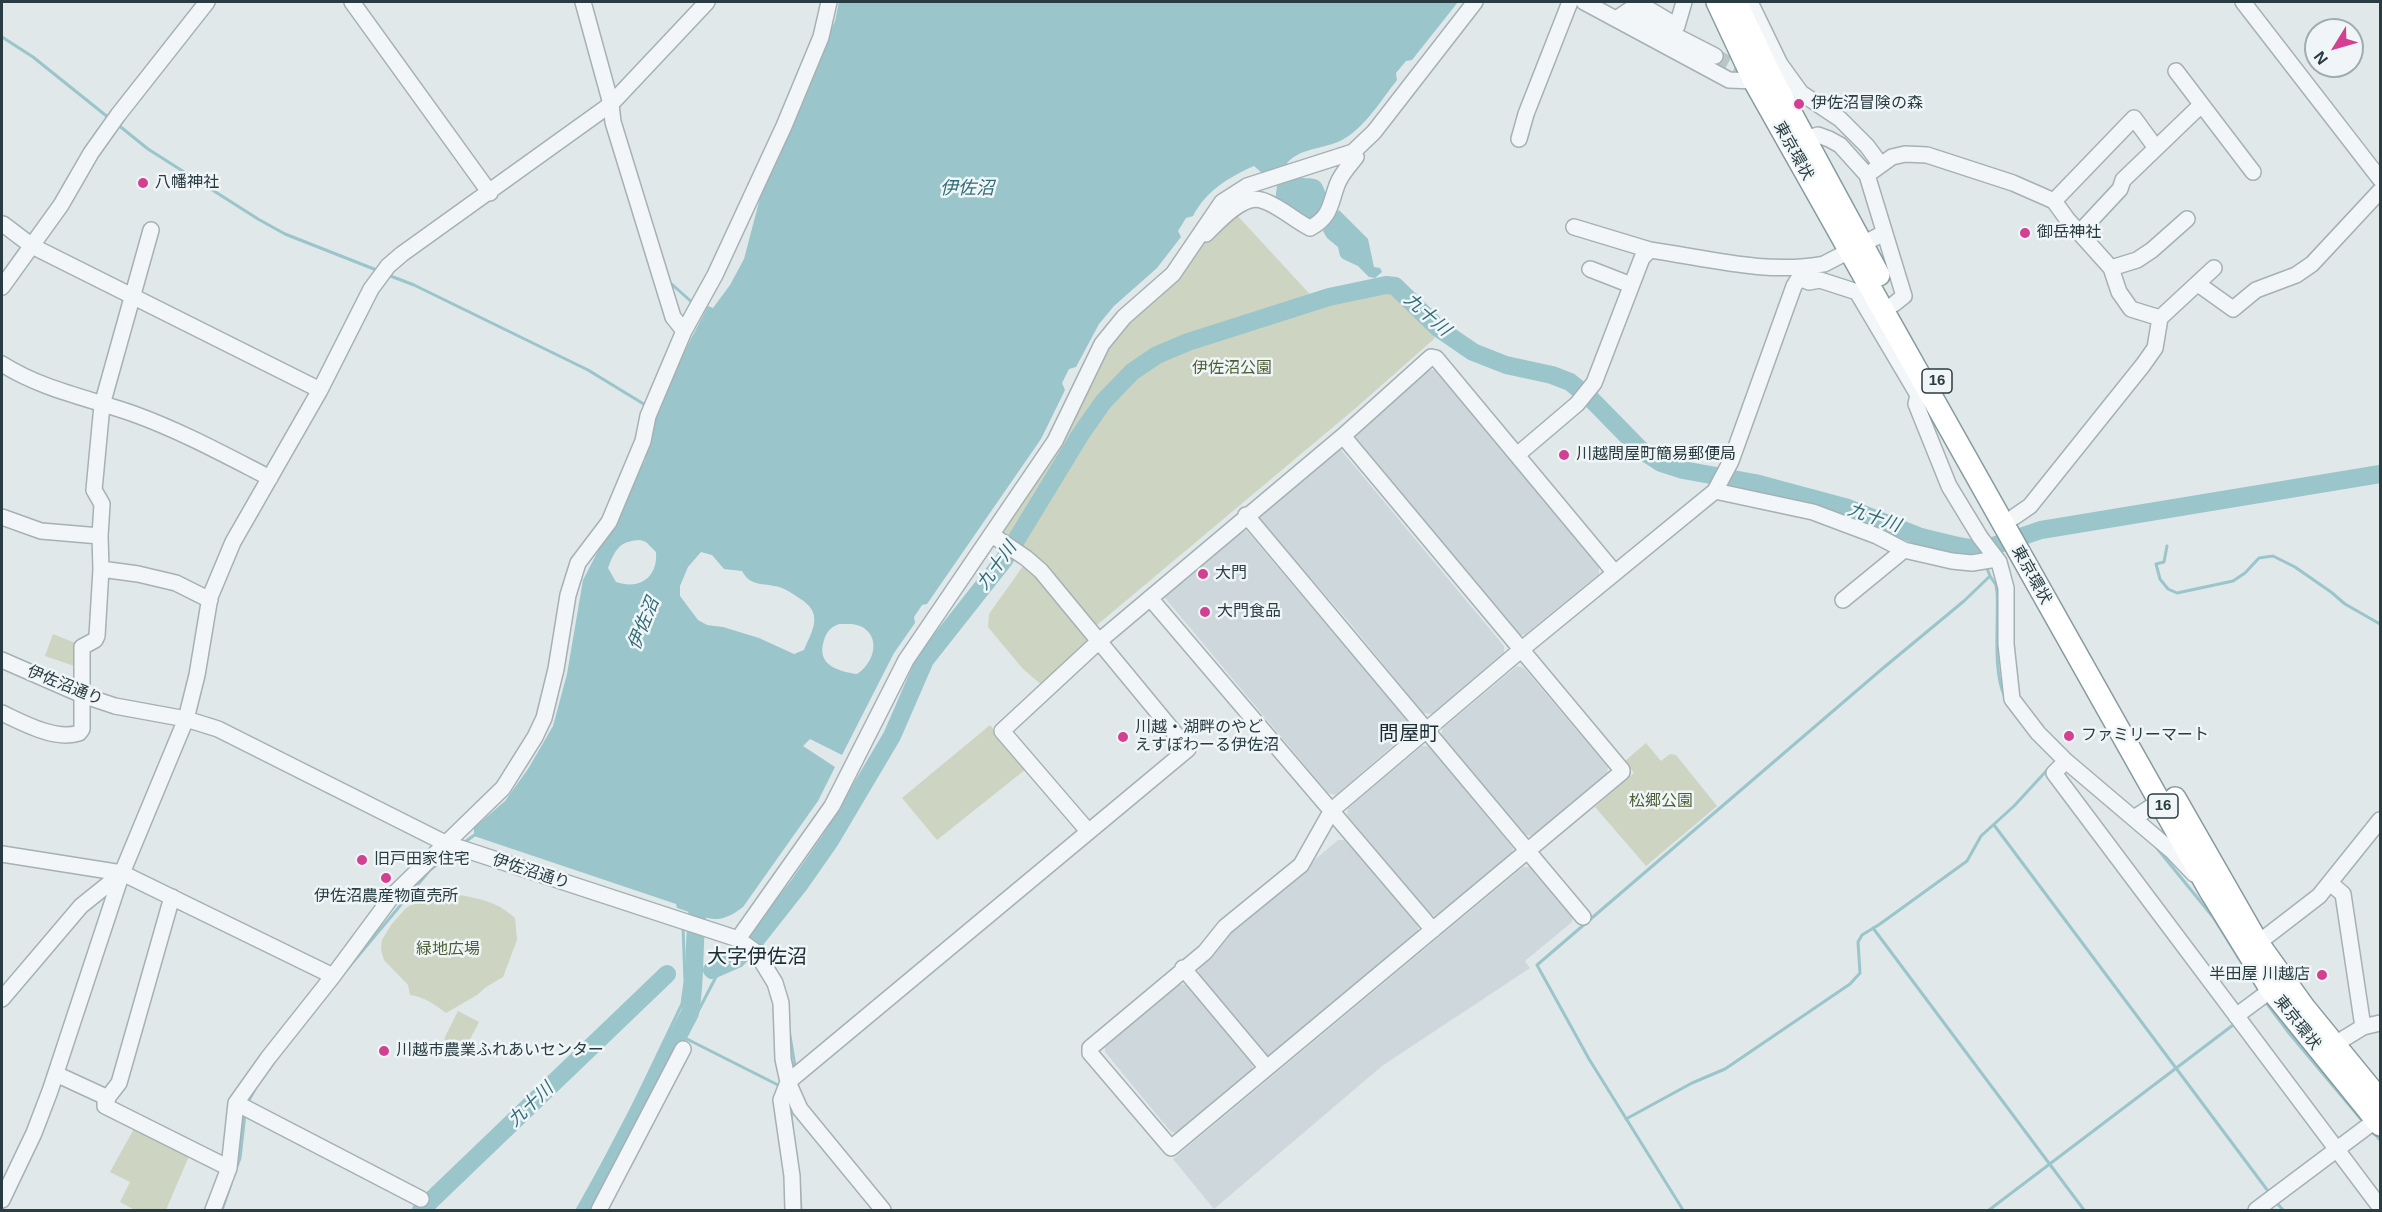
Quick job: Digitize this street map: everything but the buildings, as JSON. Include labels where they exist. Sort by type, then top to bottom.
[{"type":"highway","name":"東京環状","points":[[1717,2],[1762,78],[1855,247],[1894,304],[2014,517],[2023,548],[2210,891],[2271,990],[2327,1049],[2379,1115]]},
{"type":"highway","name":"東京環状","points":[[1736,2],[1762,78],[1805,139],[1920,388],[1992,504],[2023,548],[2258,943],[2327,1049]]},
{"type":"street","points":[[2,287],[62,205],[91,153],[118,115],[207,2]]},
{"type":"street","points":[[352,2],[490,193]]},
{"type":"street","points":[[582,2],[611,104],[613,122],[673,317],[684,331]]},
{"type":"street","points":[[2,1200],[34,1133],[56,1074],[122,873],[186,719],[197,675],[210,600],[233,542],[320,390],[371,290],[388,266],[611,104],[707,2]]},
{"type":"street","points":[[213,1210],[229,1168],[236,1103],[267,1058],[333,976],[393,895],[503,788],[535,737],[544,718],[556,669],[568,595],[578,563],[609,522],[643,441],[648,416],[684,331],[715,275],[784,126],[820,37],[829,2]]},
{"type":"street","points":[[740,940],[832,806],[906,660],[998,539],[1055,441],[1102,344],[1124,317],[1173,274],[1222,202],[1247,186],[1353,152],[1374,132],[1475,2]]},
{"type":"street","points":[[1519,139],[1526,114],[1570,2]]},
{"type":"street","points":[[1584,2],[1729,80],[1762,78]]},
{"type":"street","points":[[1623,22],[1631,9],[1645,7],[1677,26],[1684,2]]},
{"type":"street","points":[[1750,2],[1780,64],[1801,93],[1840,119],[1867,146],[1874,169],[1884,233],[1904,296],[1894,304]]},
{"type":"street","points":[[2243,2],[2380,179]]},
{"type":"street","points":[[1623,22],[1641,18],[1715,56]]},
{"type":"street","points":[[2176,71],[2253,172]]},
{"type":"street","points":[[2079,233],[2120,189],[2123,180],[2201,105]]},
{"type":"street","points":[[1805,106],[1848,137],[1874,169]]},
{"type":"street","points":[[2054,201],[2134,118],[2156,148]]},
{"type":"street","points":[[1805,139],[1818,135],[1829,139],[1874,169]]},
{"type":"street","points":[[1184,258],[1234,208],[1251,199],[1261,200],[1310,228],[1317,224],[1331,207],[1336,185],[1343,172],[1356,157],[1353,152]]},
{"type":"street","points":[[1874,169],[1892,158],[1905,154],[1927,155],[2013,183],[2054,201],[2111,268],[2119,292],[2131,309],[2160,318]]},
{"type":"street","points":[[2198,284],[2233,309],[2256,290],[2296,275],[2312,264],[2380,191]]},
{"type":"street","points":[[2111,268],[2137,260],[2187,219]]},
{"type":"street","points":[[3,224],[32,246],[320,390]]},
{"type":"street","points":[[1574,227],[1650,250],[1767,268],[1824,264],[1884,233]]},
{"type":"street","points":[[2,713],[42,730],[75,734],[82,729],[82,647],[95,640],[97,636],[102,504],[94,490],[102,405],[151,230]]},
{"type":"street","points":[[1517,455],[1577,405],[1594,383],[1642,258],[1650,250]]},
{"type":"street","points":[[1343,436],[1522,649],[1622,772],[1171,1148],[1090,1053],[1090,1048],[1183,968],[1205,952],[1225,927],[1300,865],[1332,810],[1522,649],[1715,491],[1730,464],[1786,305],[1799,278],[1814,266]]},
{"type":"street","points":[[2014,517],[2030,506],[2143,365],[2155,348],[2160,318],[2214,268]]},
{"type":"street","points":[[1590,269],[1631,285]]},
{"type":"street","points":[[1799,278],[1809,282],[1820,280],[1857,292],[1920,388],[1916,404],[1949,486],[1997,561],[2006,588],[2006,644],[2012,699],[2038,733],[2066,761],[2172,851],[2210,891]]},
{"type":"street","points":[[1088,831],[1002,731],[1098,642],[1343,436],[1431,357],[1436,358],[1615,573]]},
{"type":"street","points":[[2,364],[32,380],[102,405],[132,413],[174,430],[270,478]]},
{"type":"street","points":[[1715,491],[1813,512],[1876,536],[1904,550],[1952,561],[1972,563],[1997,561],[2023,548]]},
{"type":"street","points":[[1969,518],[1992,504]]},
{"type":"street","points":[[1246,516],[1583,917]]},
{"type":"street","points":[[2,517],[41,531],[100,536]]},
{"type":"street","points":[[793,1210],[792,1176],[781,1100],[788,1082],[1188,748],[1041,571],[998,539]]},
{"type":"street","points":[[1843,600],[1904,550]]},
{"type":"street","points":[[101,569],[138,574],[176,583],[210,600]]},
{"type":"street","points":[[1150,598],[1433,930]]},
{"type":"street","name":"伊佐沼通り","points":[[2,660],[82,696],[115,706],[186,719],[218,729],[446,843],[740,940],[756,952],[775,983],[780,1003],[783,1059],[788,1082],[800,1109],[884,1210]]},
{"type":"street","points":[[2066,761],[2054,773],[2380,1207]]},
{"type":"street","points":[[2134,818],[2160,801]]},
{"type":"street","points":[[2258,943],[2333,885],[2380,820]]},
{"type":"street","points":[[2,854],[122,873],[333,976]]},
{"type":"street","points":[[2,999],[81,906],[122,873]]},
{"type":"street","points":[[2333,885],[2343,894],[2363,1027]]},
{"type":"street","points":[[172,897],[119,1083],[105,1106],[229,1168]]},
{"type":"street","points":[[1183,968],[1266,1067]]},
{"type":"street","points":[[2236,1016],[2271,990]]},
{"type":"street","points":[[2327,1049],[2363,1027],[2380,1023]]},
{"type":"street","points":[[599,1210],[683,1049]]},
{"type":"street","points":[[56,1074],[108,1098]]},
{"type":"street","points":[[236,1103],[421,1199]]},
{"type":"street","points":[[2256,1210],[2379,1115]]},
{"type":"shaded area","points":[[1428,370],[1436,370],[1599,566],[1599,574],[1525,635],[1518,635],[1354,439],[1355,432]]},
{"type":"shaded area","points":[[1334,450],[1341,450],[1504,646],[1504,653],[1432,714],[1423,713],[1349,622],[1259,519],[1260,512]]},
{"type":"shaded area","points":[[1239,529],[1247,531],[1411,725],[1411,730],[1336,795],[1328,793],[1165,598],[1166,591]]},
{"type":"shaded area","points":[[1517,666],[1524,668],[1608,767],[1607,774],[1533,836],[1525,835],[1441,735],[1443,728]]},
{"type":"shaded area","points":[[1422,746],[1429,746],[1513,848],[1512,854],[1438,916],[1430,915],[1347,815],[1348,808]]},
{"type":"shaded area","points":[[1338,840],[1346,840],[1418,925],[1418,934],[1272,1056],[1265,1055],[1198,974],[1199,967],[1212,957],[1229,932]]},
{"type":"shaded area","points":[[1523,867],[1530,867],[1573,917],[1572,922],[1525,961],[1530,968],[1382,1066],[1214,1209],[1173,1159]]},
{"type":"shaded area","points":[[1179,984],[1186,985],[1253,1064],[1252,1072],[1179,1133],[1171,1132],[1105,1052],[1105,1047]]},
{"type":"green space","name":"伊佐沼公園","points":[[1234,212],[1318,303],[1372,291],[1393,293],[1403,296],[1435,338],[1357,407],[1097,625],[1093,625],[999,533],[1102,351]]},
{"type":"green space","points":[[1026,562],[1091,637],[1090,646],[1043,686],[1023,669],[988,627],[989,614]]},
{"type":"green space","points":[[53,634],[78,644],[80,668],[45,656]]},
{"type":"green space","points":[[990,725],[1026,769],[937,840],[902,798]]},
{"type":"green space","name":"松郷公園","points":[[1646,743],[1661,761],[1670,754],[1676,755],[1717,806],[1646,866],[1595,807],[1634,773],[1625,761]]},
{"type":"green space","name":"緑地広場","points":[[455,894],[486,901],[508,912],[515,918],[517,940],[503,977],[446,1013],[425,999],[410,995],[408,985],[384,960],[381,950],[382,940],[406,908],[427,896],[442,898]]},
{"type":"green space","points":[[458,1011],[479,1022],[465,1049],[444,1039]]},
{"type":"green space","points":[[135,1127],[189,1156],[166,1210],[133,1209],[120,1202],[130,1182],[110,1172]]},
{"type":"water","name":"伊佐沼","points":[[839,2],[1458,2],[1412,60],[1406,61],[1396,73],[1397,80],[1374,111],[1354,132],[1340,141],[1300,154],[1287,163],[1300,178],[1317,180],[1322,184],[1328,200],[1315,220],[1308,221],[1275,201],[1277,186],[1254,166],[1245,170],[1227,180],[1204,199],[1193,216],[1186,218],[1178,231],[1181,237],[1157,268],[1114,306],[1099,324],[1076,367],[1069,369],[1062,383],[1065,390],[1041,439],[927,604],[922,605],[914,617],[915,623],[894,653],[842,755],[810,739],[803,746],[835,767],[818,801],[743,907],[726,917],[711,919],[677,908],[676,904],[474,836],[474,828],[505,801],[528,769],[553,726],[567,674],[583,580],[645,460],[650,430],[667,385],[708,306],[713,308],[730,285],[744,259],[760,198],[835,21]],"holes":[[[640,540],[646,542],[656,552],[654,569],[645,580],[639,583],[616,582],[608,568],[616,551],[627,542]],[[701,552],[712,555],[724,569],[742,571],[752,582],[781,588],[799,598],[807,604],[814,616],[813,628],[804,650],[794,654],[759,638],[723,627],[707,625],[698,620],[680,596],[680,586],[688,567]],[[836,625],[858,625],[864,628],[872,639],[871,658],[863,670],[857,674],[836,669],[826,661],[823,655],[825,637]]]},
{"type":"water","points":[[1339,210],[1368,239],[1374,267],[1380,268],[1382,272],[1375,278],[1369,277],[1358,266],[1343,259],[1338,247],[1327,238],[1323,231]]},
{"type":"waterway","points":[[2,37],[33,57],[109,118]]},
{"type":"waterway","points":[[117,124],[148,149],[258,219],[285,234],[379,271]]},
{"type":"waterway","points":[[388,275],[414,285],[588,370],[647,406]]},
{"type":"waterway","points":[[667,280],[694,304]]},
{"type":"waterway","name":"九十川","points":[[712,970],[737,959],[758,937],[799,885],[831,839],[892,736],[925,660],[1004,560],[1082,432],[1104,401],[1132,372],[1157,355],[1188,342],[1329,297],[1386,285],[1395,286],[1438,328],[1473,352],[1506,365],[1552,375],[1570,382],[1591,399],[1641,450],[1661,463],[1683,470],[1755,483],[1848,508],[1921,537],[1981,550],[2041,530],[2380,474]]},
{"type":"waterway","points":[[2167,546],[2164,562],[2156,564],[2160,579],[2168,589],[2177,593],[2233,581],[2245,573],[2259,558],[2273,556],[2295,567],[2345,604],[2380,624]]},
{"type":"waterway","points":[[1683,1210],[1589,1059],[1537,965],[1964,601],[1990,576],[1986,566]]},
{"type":"waterway","points":[[1990,576],[1996,585],[1997,592],[1997,660],[2005,697]]},
{"type":"waterway","points":[[1626,1119],[1692,1083],[1725,1069],[1850,984],[1860,973],[1858,942],[1862,935],[1967,861],[1981,836],[2014,806],[2049,768]]},
{"type":"waterway","points":[[1994,825],[2271,1195]]},
{"type":"waterway","points":[[462,844],[476,834]]},
{"type":"waterway","points":[[2156,847],[2213,917],[2260,992]]},
{"type":"waterway","points":[[343,974],[430,870],[453,852]]},
{"type":"waterway","points":[[587,1210],[690,1013],[700,895]]},
{"type":"waterway","points":[[577,1210],[620,1133],[682,1004],[685,982],[683,926]]},
{"type":"waterway","points":[[1873,928],[2084,1210]]},
{"type":"waterway","points":[[758,937],[776,971]]},
{"type":"waterway","points":[[681,1044],[717,975],[737,959]]},
{"type":"waterway","name":"九十川","points":[[421,1210],[667,974]]},
{"type":"waterway","points":[[2265,1001],[2365,1124]]},
{"type":"waterway","points":[[1989,1210],[2237,1022]]},
{"type":"waterway","points":[[789,1030],[795,1066]]},
{"type":"waterway","points":[[679,1035],[780,1086]]},
{"type":"waterway","points":[[247,1104],[255,1089]]},
{"type":"waterway","points":[[792,1125],[793,1108]]},
{"type":"waterway","points":[[236,1169],[240,1158],[245,1114]]},
{"type":"waterway","points":[[2374,1133],[2380,1140]]},
{"type":"waterway","points":[[799,1179],[801,1210]]},
{"type":"waterway","points":[[222,1210],[231,1184]]},
{"type":"waterway","points":[[2276,1202],[2283,1210]]},
{"type":"tunnel","points":[[1715,56],[1754,78]]},
{"type":"tunnel","points":[[1778,91],[1805,106]]},
{"type":"place","name":"伊佐沼冒険の森","points":[[1799,104]]},
{"type":"place","name":"八幡神社","points":[[143,183]]},
{"type":"place","name":"御岳神社","points":[[2025,233]]},
{"type":"place","name":"川越問屋町簡易郵便局","points":[[1564,455]]},
{"type":"place","name":"大門","points":[[1203,574]]},
{"type":"place","name":"大門食品","points":[[1205,612]]},
{"type":"place","name":"ファミリーマート","points":[[2069,736]]},
{"type":"place","name":"川越・湖畔のやど えすぽわーる伊佐沼","points":[[1123,737]]},
{"type":"place","name":"旧戸田家住宅","points":[[362,860]]},
{"type":"place","name":"伊佐沼農産物直売所","points":[[386,878]]},
{"type":"place","name":"半田屋 川越店","points":[[2322,975]]},
{"type":"place","name":"川越市農業ふれあいセンター","points":[[384,1051]]},
{"type":"district","name":"問屋町","points":[[1409,734]]},
{"type":"district","name":"大字伊佐沼","points":[[757,957]]}]
